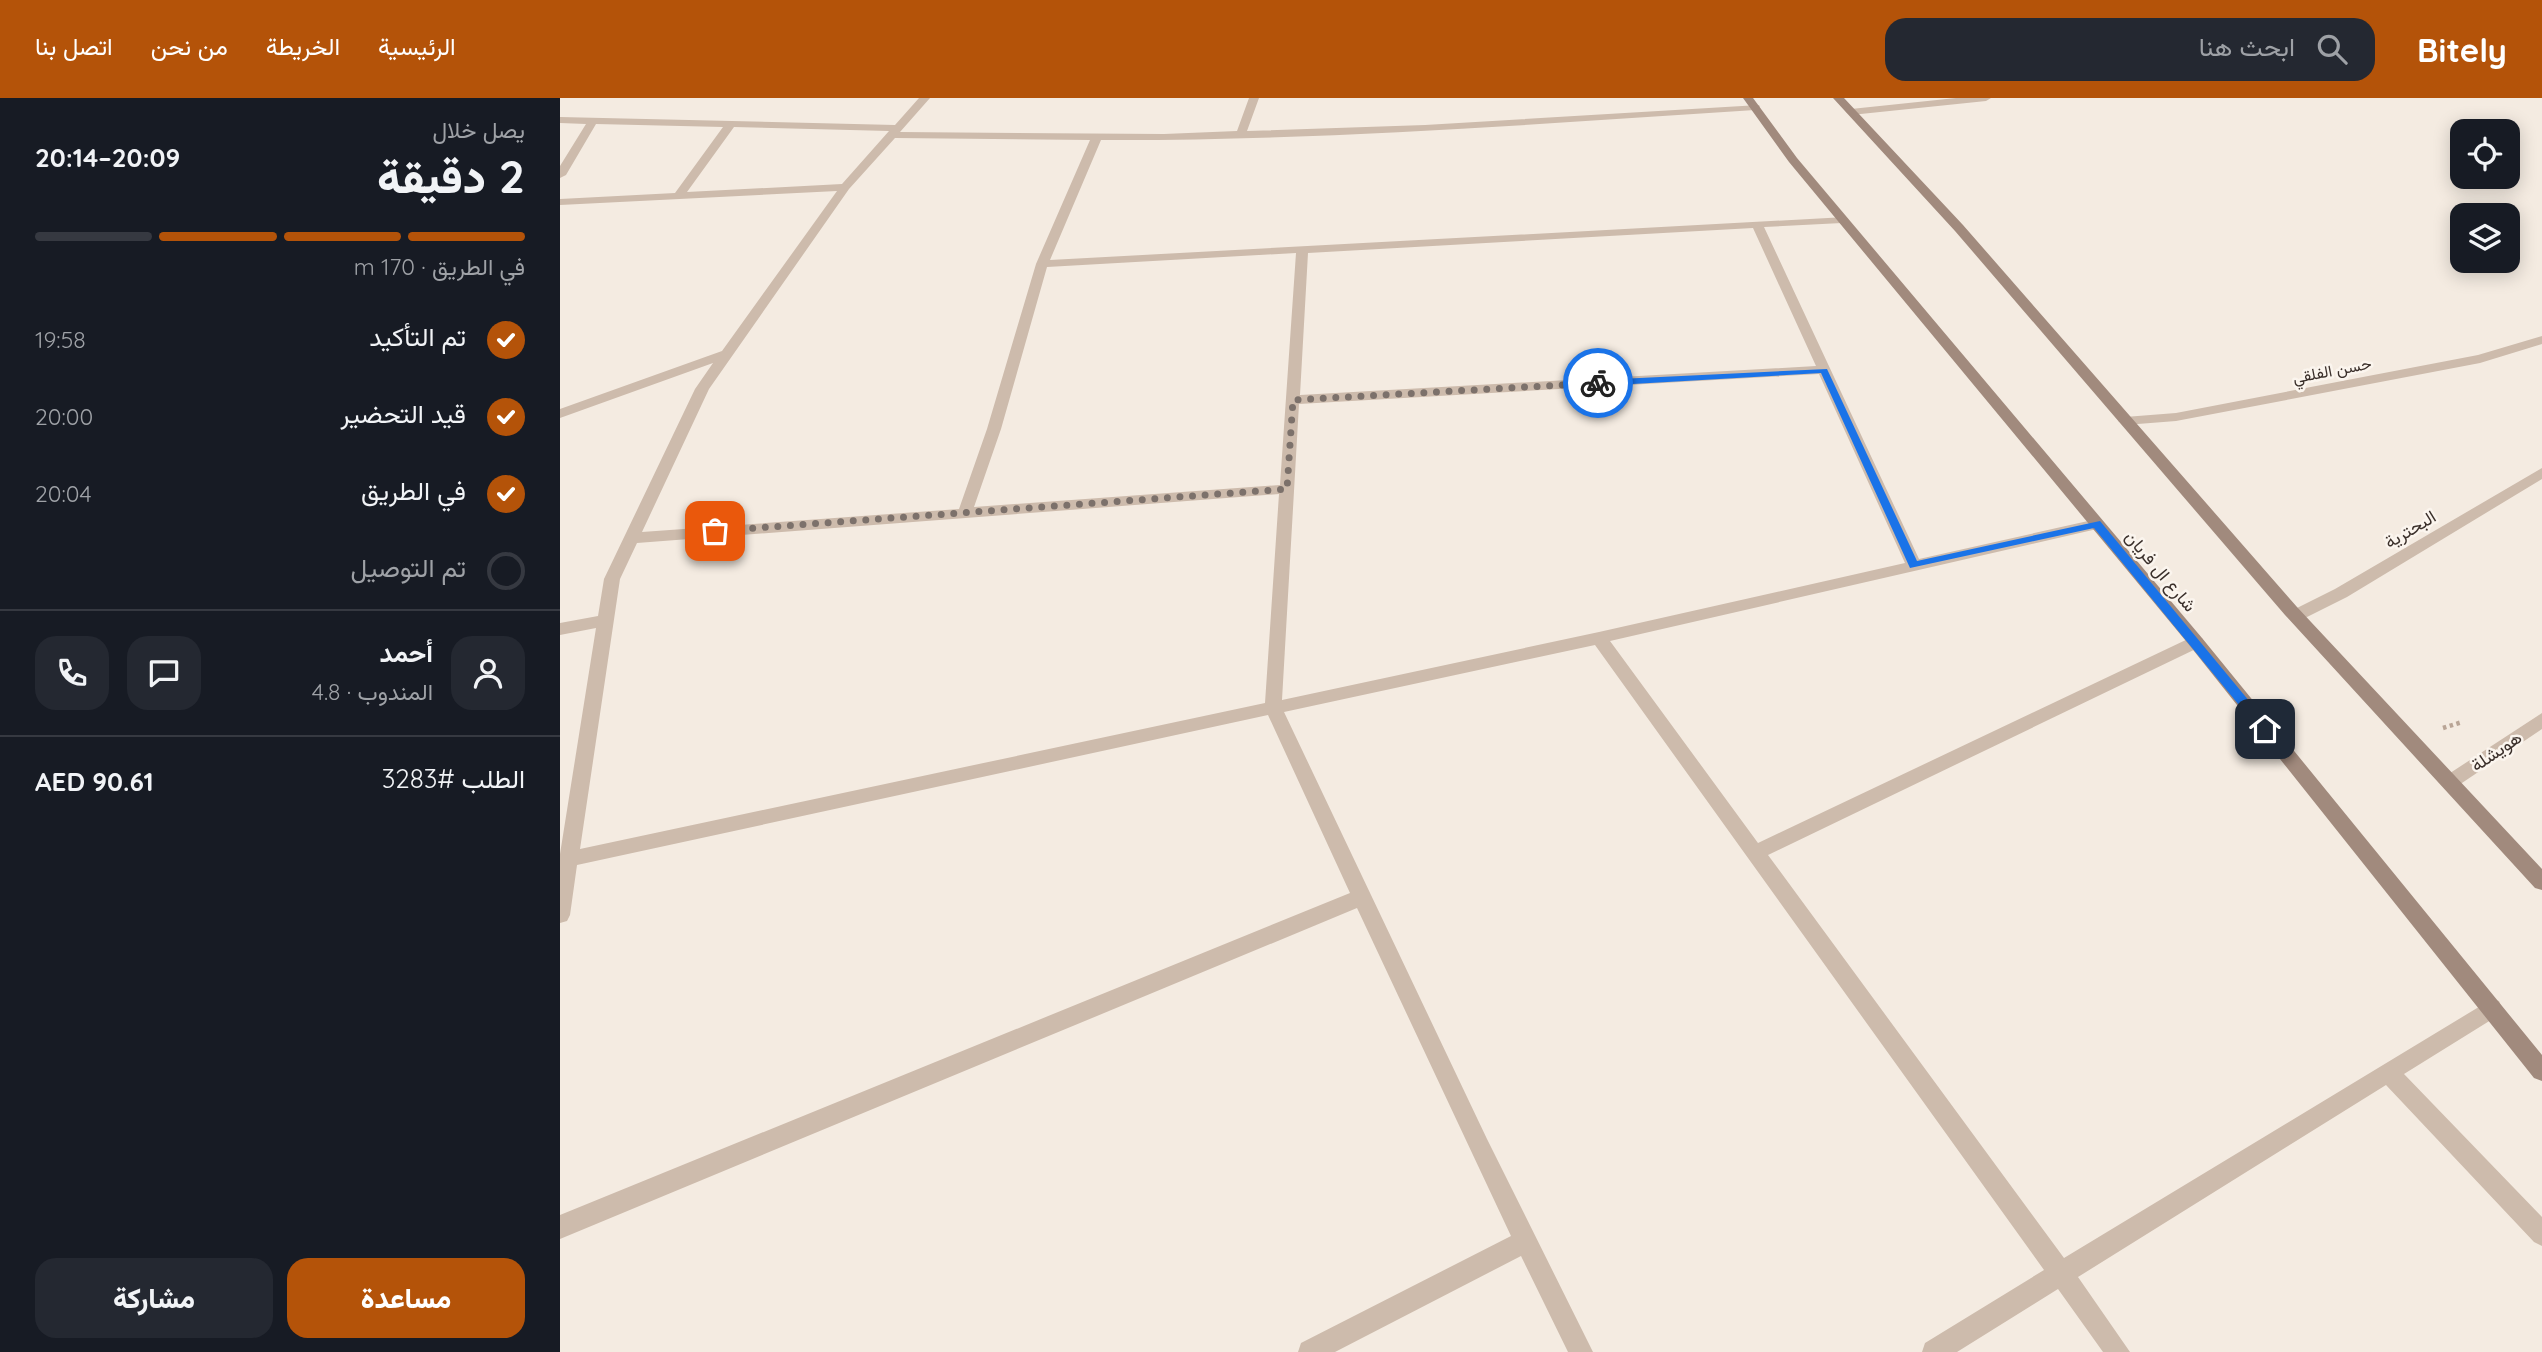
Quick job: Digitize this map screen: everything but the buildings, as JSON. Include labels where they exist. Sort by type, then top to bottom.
[{"type":"main road","points":[[1838,98],[1959,228],[2295,616],[2542,882]]},
{"type":"main road","name":"شارع ال فريان","points":[[1752,102],[1793,160],[2196,642],[2542,1071]]},
{"type":"street","points":[[560,915],[569,859],[567,832],[612,579],[702,389],[845,187],[925,98]]},
{"type":"street","points":[[1241,134],[1254,98]]},
{"type":"street","points":[[1851,112],[1986,98]]},
{"type":"street","points":[[560,120],[1097,137],[1425,128],[1752,102]]},
{"type":"street","points":[[560,175],[593,121]]},
{"type":"street","points":[[678,196],[731,124]]},
{"type":"street","points":[[965,513],[994,429],[1042,264],[1097,137]]},
{"type":"street","points":[[560,202],[845,187]]},
{"type":"street","points":[[1042,264],[1842,219]]},
{"type":"street","points":[[1757,223],[1914,566]]},
{"type":"street","points":[[1302,249],[1273,707],[1525,1241],[1581,1352]]},
{"type":"street","name":"حسن الفلقي","points":[[2125,421],[2176,417],[2467,362],[2542,340]]},
{"type":"street","points":[[560,414],[727,354]]},
{"type":"street","points":[[1293,400],[1824,370]]},
{"type":"street","name":"البحترية","points":[[2295,616],[2341,593],[2542,472]]},
{"type":"street","points":[[632,538],[1287,489]]},
{"type":"street","points":[[569,859],[1599,638],[2097,524]]},
{"type":"street","points":[[560,629],[605,621]]},
{"type":"street","points":[[1599,638],[2118,1352]]},
{"type":"street","points":[[1755,853],[2196,642]]},
{"type":"street","name":"هويشلة","points":[[2450,782],[2542,720]]},
{"type":"street","points":[[560,1227],[1362,897]]},
{"type":"street","points":[[1934,1352],[2492,1009]]},
{"type":"street","points":[[2388,1072],[2542,1234]]},
{"type":"street","points":[[1310,1352],[1525,1241]]},
{"type":"way so far","points":[[715,531],[1287,489],[1293,400],[1598,383]]},
{"type":"route","points":[[1598,383],[1824,370],[1914,566],[2097,524],[2265,729]]}]
